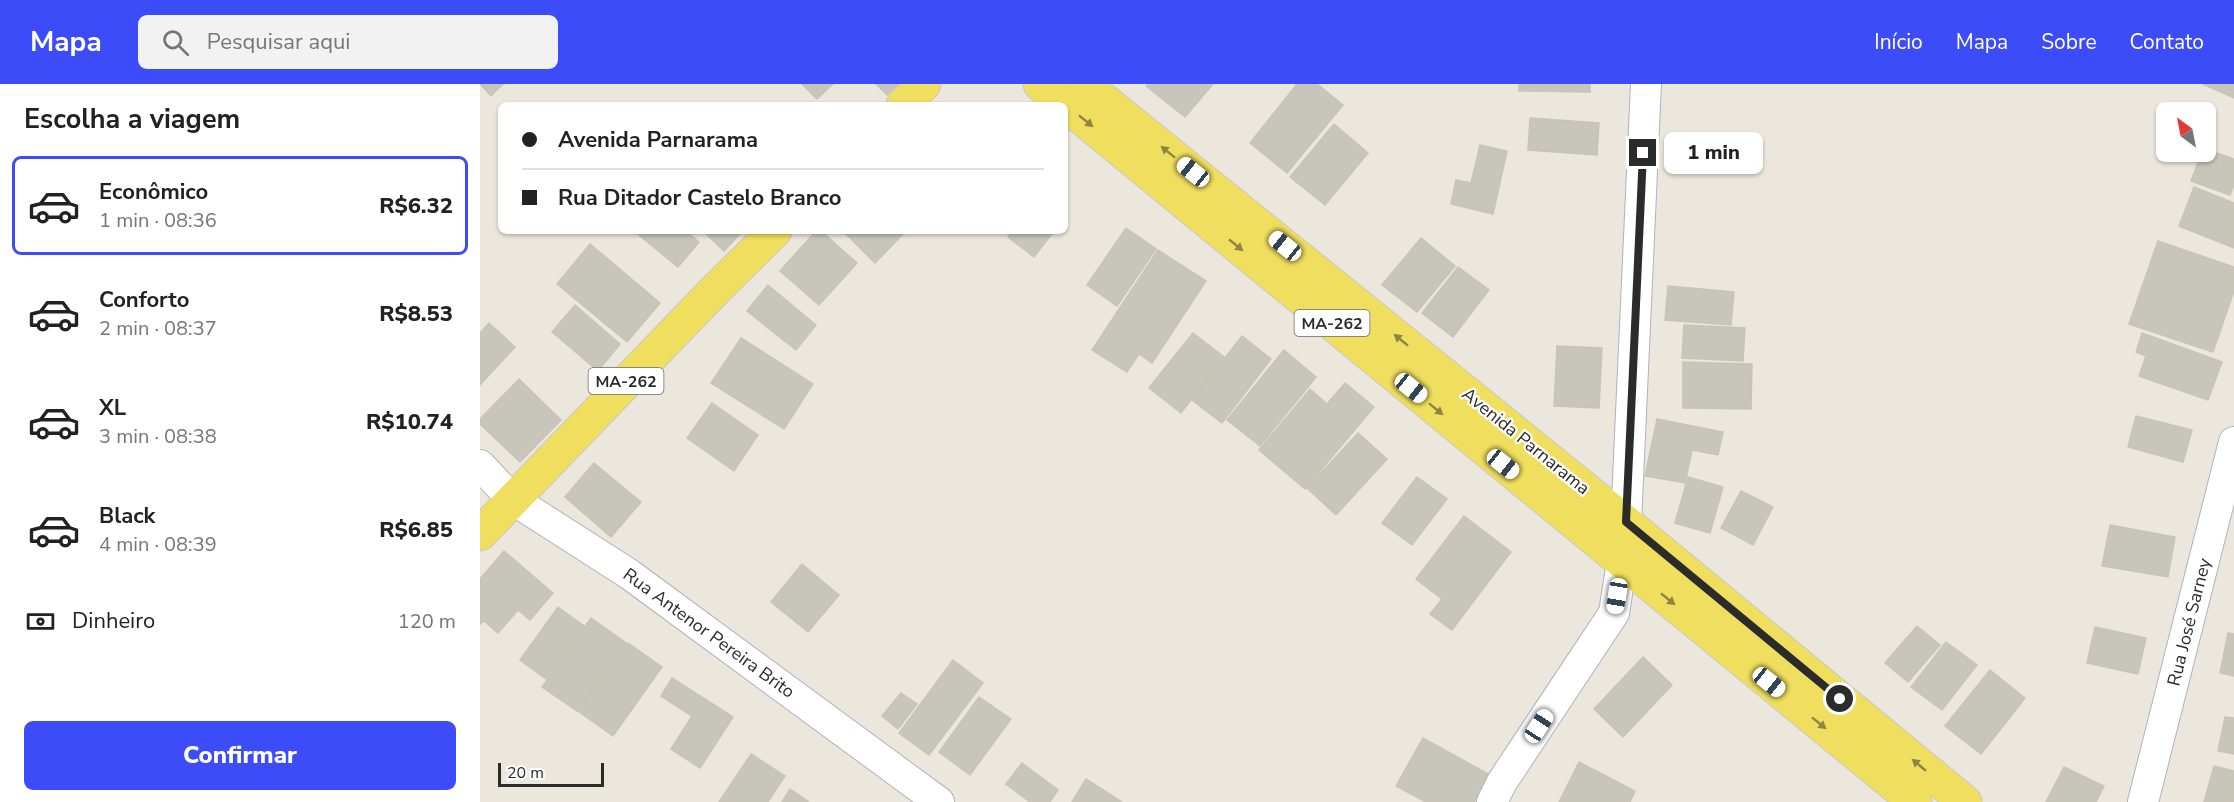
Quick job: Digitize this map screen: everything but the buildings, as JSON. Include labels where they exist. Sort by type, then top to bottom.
[{"type":"main road","points":[[906,102],[924,84]]},
{"type":"main road","name":"Avenida Parnarama","points":[[1040,84],[1062,102]]},
{"type":"main road","name":"Avenida Parnarama","points":[[1084,84],[1626,522],[1965,802]]},
{"type":"main road","name":"Avenida Parnarama","points":[[1068,107],[1915,802]]},
{"type":"main road","name":"MA-262","points":[[480,534],[772,234]]},
{"type":"main road","points":[[1578,525],[1594,496]]},
{"type":"street","points":[[1626,522],[1646,84]]},
{"type":"street","name":"Rua José Sarney","points":[[2143,802],[2234,442]]},
{"type":"street","name":"Rua Antenor Pereira Brito","points":[[480,465],[513,499],[629,574],[939,802]]},
{"type":"street","points":[[1492,802],[1502,782],[1614,613],[1622,562]]},
{"type":"route","points":[[1643,153],[1626,522],[1840,699]]}]
